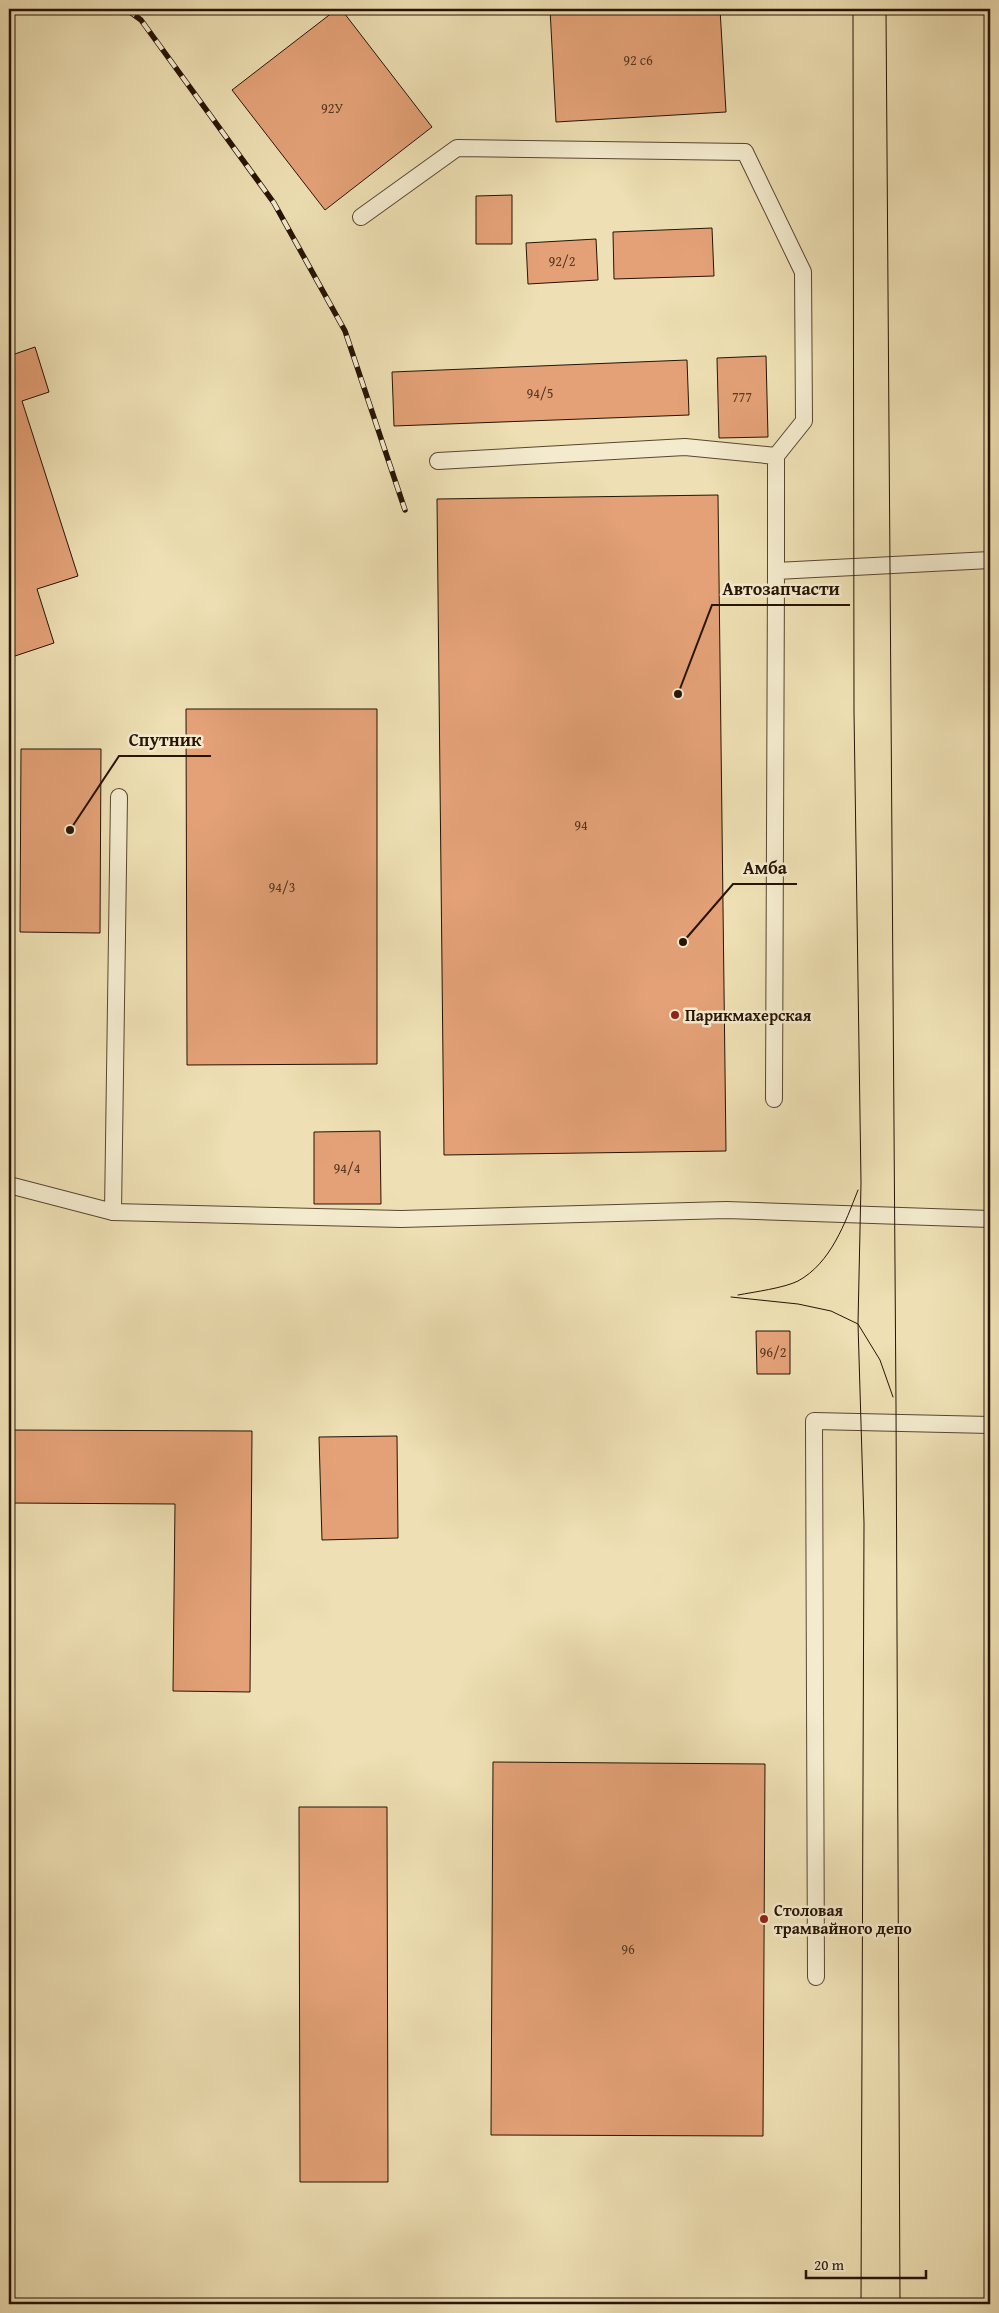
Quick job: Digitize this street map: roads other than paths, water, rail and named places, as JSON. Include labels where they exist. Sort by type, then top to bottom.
[{"type":"lane","points":[[361,217],[457,148],[745,152],[803,272],[804,421],[776,456],[774,1100]]},
{"type":"lane","points":[[438,461],[686,447],[776,456]]},
{"type":"lane","points":[[776,571],[990,560]]},
{"type":"lane","points":[[113,1212],[119,797]]},
{"type":"lane","points":[[9,1185],[113,1212],[401,1219],[726,1210],[990,1219]]},
{"type":"lane","points":[[816,1977],[814,1421],[990,1425]]},
{"type":"tram line","points":[[853,9],[854,712],[861,1183],[858,1324],[864,1523],[861,2304]]},
{"type":"tram line","points":[[886,9],[900,2304]]},
{"type":"tram line","points":[[738,1295],[785,1286],[798,1281],[810,1273],[828,1253],[842,1229],[858,1190]]},
{"type":"tram line","points":[[731,1297],[798,1304],[831,1311],[858,1324],[880,1360],[893,1397]]},
{"type":"railway","points":[[126,9],[141,20],[274,203],[345,331],[405,510]]},
{"type":"place","name":"Автозапчасти","points":[[678,694]]},
{"type":"place","name":"Спутник","points":[[70,830]]},
{"type":"place","name":"Амба","points":[[683,942]]},
{"type":"place","name":"Парикмахерская","points":[[675,1015]]},
{"type":"place","name":"Столовая трамвайного депо","points":[[764,1919]]}]
